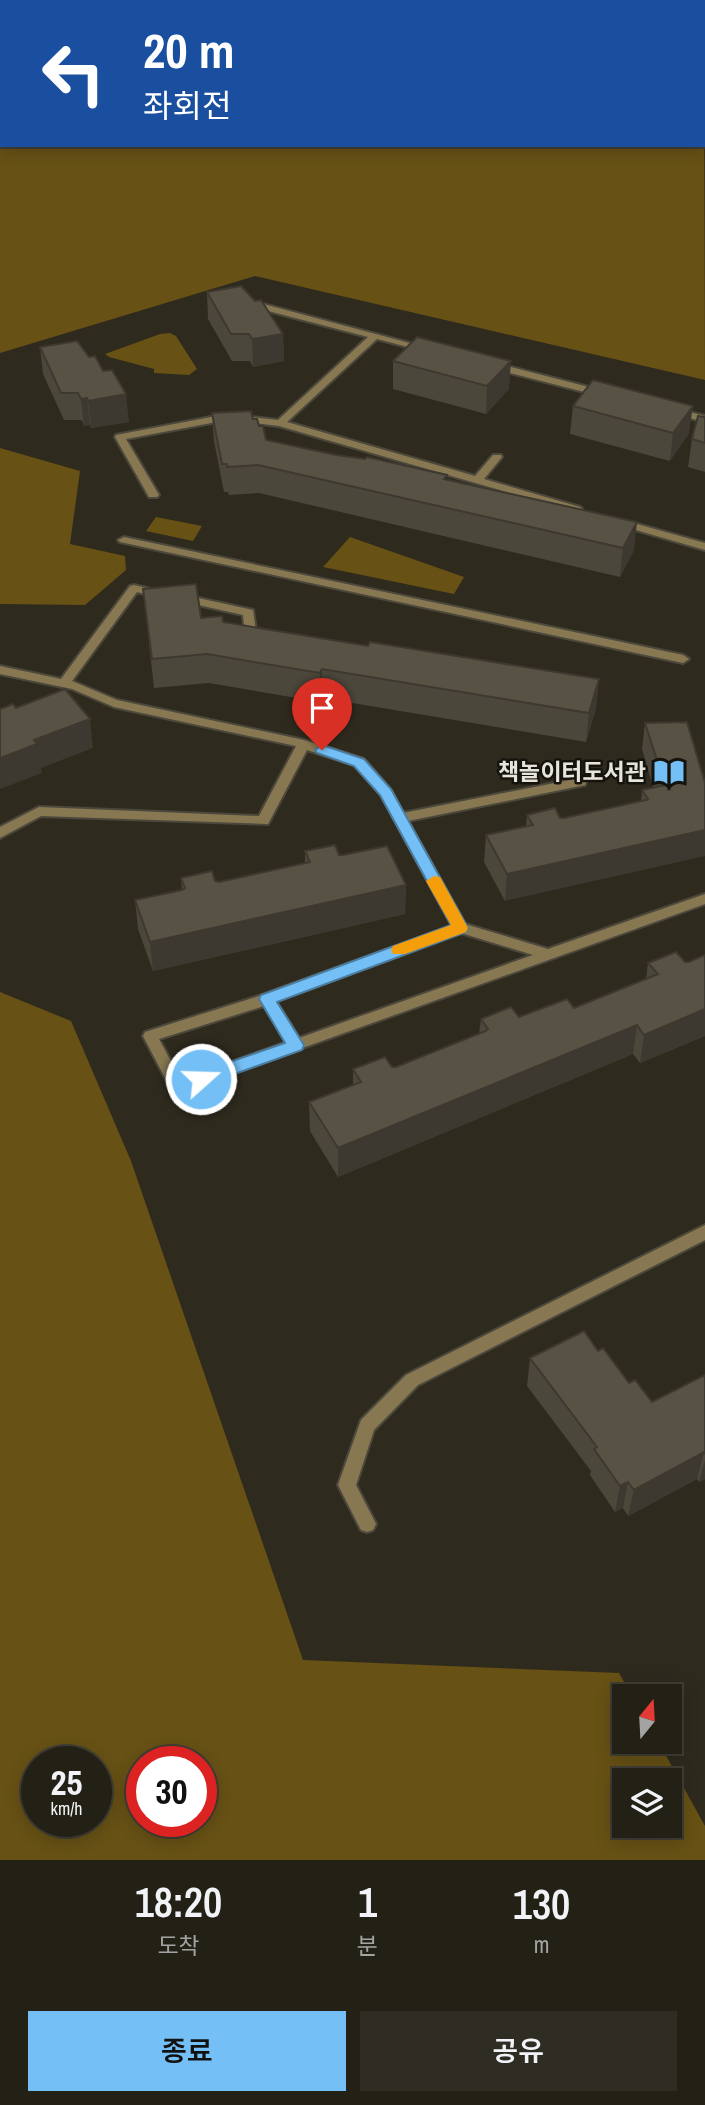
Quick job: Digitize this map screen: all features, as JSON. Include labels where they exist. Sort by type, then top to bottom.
[{"type":"street","points":[[243,301],[441,352]]},
{"type":"street","points":[[280,423],[375,336]]},
{"type":"street","points":[[481,362],[613,396]]},
{"type":"street","points":[[665,409],[705,419]]},
{"type":"street","points":[[153,495],[120,437],[227,417],[280,423],[584,512]]},
{"type":"street","points":[[477,481],[497,457]]},
{"type":"street","points":[[611,520],[705,547]]},
{"type":"street","points":[[124,540],[683,659]]},
{"type":"street","points":[[64,683],[134,588],[249,612],[251,638]]},
{"type":"street","points":[[0,670],[64,683],[114,704],[303,744],[359,762],[386,793],[460,928]]},
{"type":"street","points":[[0,833],[39,811],[263,821],[303,744]]},
{"type":"street","points":[[399,818],[580,782]]},
{"type":"street","points":[[550,955],[460,928],[267,999],[150,1036],[177,1087],[550,955],[705,899]]},
{"type":"street","points":[[267,999],[296,1045]]},
{"type":"street","points":[[366,1524],[347,1485],[367,1426],[412,1380],[705,1232]]},
{"type":"shaded area","points":[[0,147],[704,147],[705,380],[255,276],[0,353]]},
{"type":"shaded area","points":[[170,333],[176,336],[197,369],[189,375],[154,373],[154,369],[105,354],[160,334]]},
{"type":"shaded area","points":[[0,448],[80,471],[70,544],[125,556],[126,570],[85,605],[0,604]]},
{"type":"shaded area","points":[[156,517],[202,526],[193,541],[146,531]]},
{"type":"shaded area","points":[[350,537],[464,577],[454,594],[323,567]]},
{"type":"shaded area","points":[[0,992],[71,1021],[131,1161],[303,1660],[619,1673],[625,1684],[612,1684],[612,1754],[665,1754],[673,1768],[612,1768],[612,1838],[682,1838],[682,1784],[705,1826],[705,1860],[0,1860]]},
{"type":"building","points":[[241,286],[255,301],[261,300],[283,334],[252,339],[249,334],[231,334],[207,292]]},
{"type":"building","points":[[417,337],[511,361],[487,386],[393,361]]},
{"type":"building","points":[[77,341],[89,357],[95,356],[103,371],[112,370],[126,394],[88,401],[87,398],[81,399],[78,393],[61,393],[40,347]]},
{"type":"building","points":[[593,380],[693,406],[673,433],[573,406]]},
{"type":"building","points":[[251,411],[253,419],[257,419],[259,426],[263,426],[266,440],[336,455],[365,459],[367,457],[447,475],[444,479],[637,522],[623,548],[258,465],[227,467],[227,464],[222,464],[212,413]]},
{"type":"building","points":[[698,416],[705,417],[705,443],[692,439]]},
{"type":"building","points":[[196,584],[201,618],[222,616],[223,622],[368,646],[370,642],[599,679],[589,713],[322,669],[320,673],[207,654],[152,659],[143,589]]},
{"type":"building","points":[[65,689],[90,719],[34,740],[37,744],[0,758],[0,709],[13,704],[16,708]]},
{"type":"building","points":[[687,722],[705,783],[705,830],[507,874],[486,835],[533,825],[527,815],[555,808],[560,818],[564,818],[648,799],[642,790],[665,785],[645,723]]},
{"type":"building","points":[[335,845],[339,855],[387,846],[406,885],[150,942],[135,900],[182,890],[185,888],[181,878],[212,871],[215,881],[219,882],[310,862],[305,851]]},
{"type":"building","points":[[676,952],[685,962],[705,955],[705,1009],[644,1035],[637,1025],[338,1148],[309,1102],[361,1082],[353,1069],[385,1057],[392,1067],[396,1067],[486,1031],[488,1029],[481,1019],[511,1007],[519,1017],[567,999],[574,1008],[658,974],[648,963]]},
{"type":"building","points":[[584,1331],[598,1351],[603,1348],[629,1383],[635,1380],[652,1402],[705,1375],[705,1454],[704,1452],[634,1490],[628,1482],[620,1486],[594,1449],[597,1447],[530,1358]]},
{"type":"slow traffic","points":[[399,950],[460,928],[434,881]]},
{"type":"place","name":"책놀이터도서관","points":[[669,772]]},
{"type":"route","points":[[201,1079],[296,1045],[267,999],[460,928],[386,793],[359,762],[322,750]]}]
